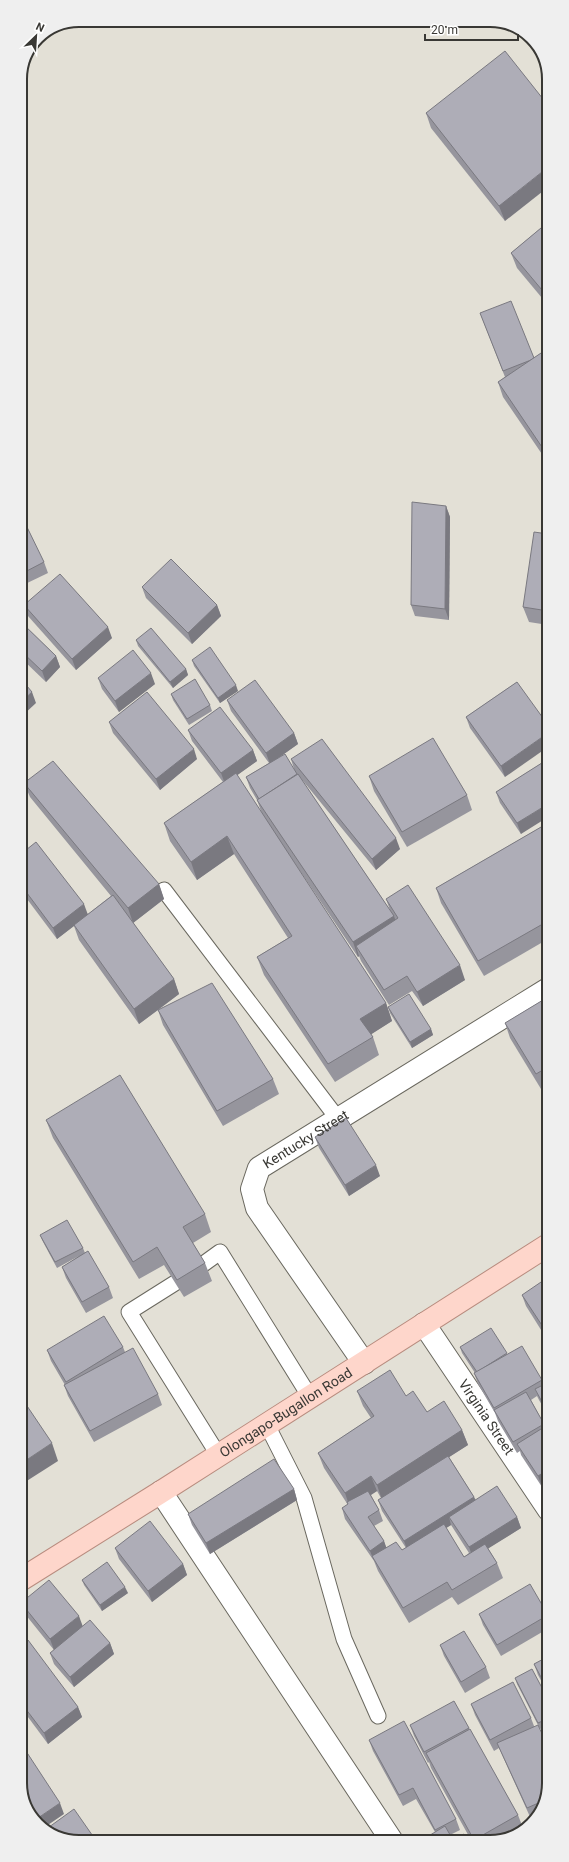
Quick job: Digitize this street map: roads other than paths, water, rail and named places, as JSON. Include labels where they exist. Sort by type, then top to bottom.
[{"type":"main road","name":"Olongapo-Bugallon Road","points":[[27,1576],[219,1456],[542,1249]]},
{"type":"street","name":"Kentucky Street","points":[[364,1363],[257,1208],[252,1189],[259,1168],[542,993]]},
{"type":"street","name":"Virginia Street","points":[[424,1324],[542,1500]]},
{"type":"street","points":[[161,1492],[389,1835]]},
{"type":"lane","points":[[164,890],[338,1119]]},
{"type":"lane","points":[[202,1265],[220,1252],[310,1397]]},
{"type":"lane","points":[[175,1283],[129,1312],[219,1456]]},
{"type":"lane","points":[[267,1425],[304,1498],[344,1639],[378,1716]]}]
